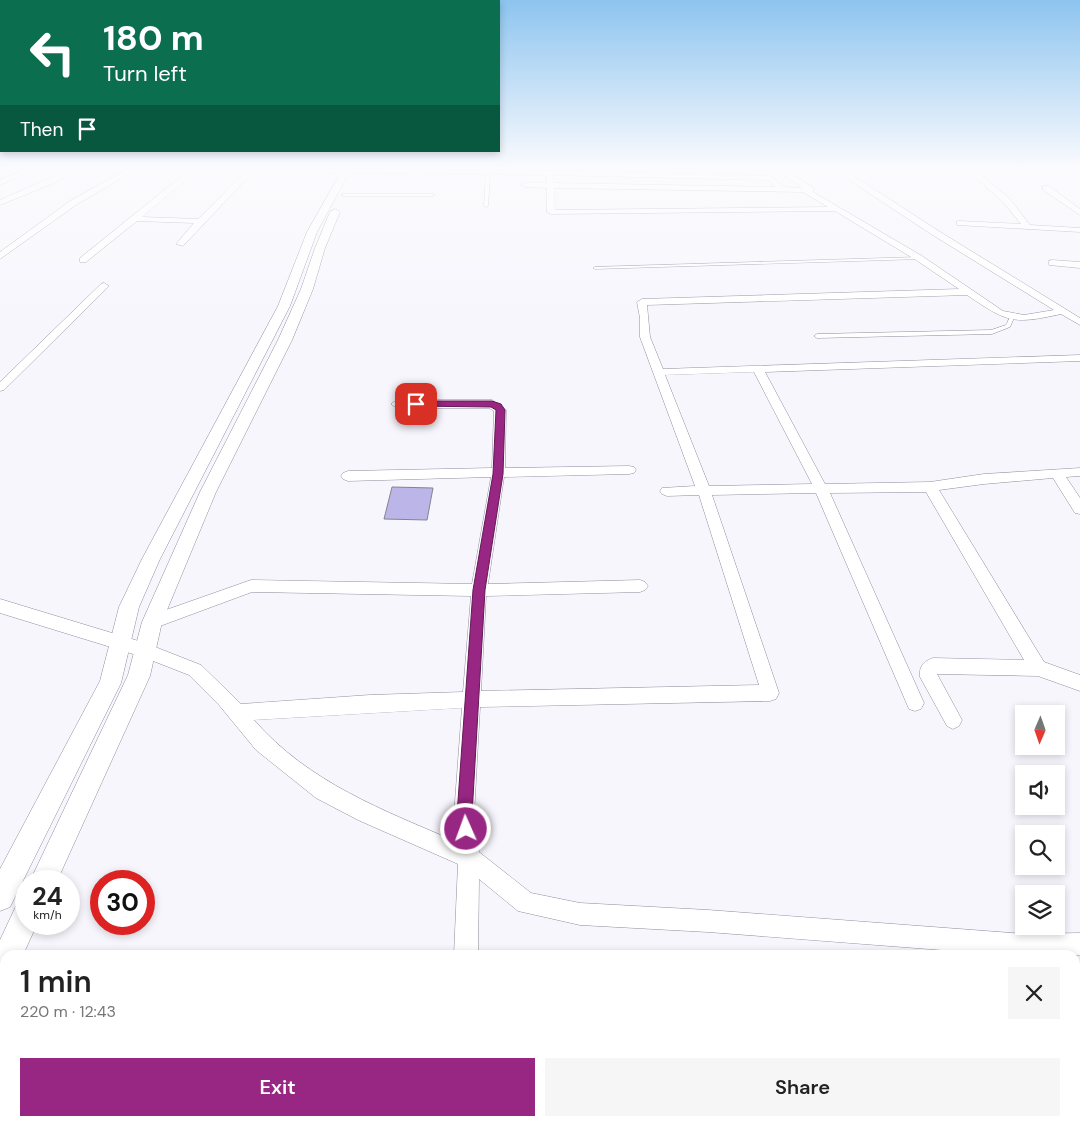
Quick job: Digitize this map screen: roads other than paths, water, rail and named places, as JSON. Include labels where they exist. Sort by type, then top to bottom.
[{"type":"street","points":[[0,256],[49,220]]},
{"type":"street","points":[[83,260],[134,220]]},
{"type":"street","points":[[153,220],[200,221]]},
{"type":"street","points":[[48,870],[139,676],[152,622],[282,328],[284,306],[312,232],[320,220]]},
{"type":"street","points":[[0,897],[110,683],[130,607],[151,559],[282,328],[307,289],[320,248],[332,220]]},
{"type":"street","points":[[855,220],[919,258],[1000,313],[1012,318],[1024,319],[1063,311]]},
{"type":"street","points":[[915,220],[1080,322]]},
{"type":"street","points":[[1022,220],[1028,227]]},
{"type":"street","points":[[180,244],[200,221]]},
{"type":"street","points":[[960,223],[1080,230]]},
{"type":"street","points":[[1052,263],[1080,265]]},
{"type":"street","points":[[0,388],[104,286]]},
{"type":"street","points":[[237,713],[326,705],[472,699],[770,694],[704,491],[645,337],[646,318],[642,302],[968,292]]},
{"type":"street","points":[[658,372],[1080,358]]},
{"type":"street","points":[[758,369],[821,489],[914,703]]},
{"type":"street","points":[[397,404],[492,404],[498,406],[500,410],[498,474],[479,590],[464,815],[469,858],[466,950]]},
{"type":"street","points":[[348,476],[629,470]]},
{"type":"street","points":[[667,491],[930,487],[984,479],[1080,472]]},
{"type":"street","points":[[1057,474],[1080,509]]},
{"type":"street","points":[[930,487],[1038,668]]},
{"type":"street","points":[[152,622],[251,586],[479,590],[640,586]]},
{"type":"street","points":[[0,606],[120,644],[145,650],[195,670],[237,713],[263,744],[323,791],[365,813],[469,858],[526,903],[580,914],[708,920],[1025,945],[1080,944]]},
{"type":"street","points":[[953,720],[929,677],[928,670],[933,666],[1038,668],[1080,683]]},
{"type":"street","points":[[10,950],[17,935]]},
{"type":"lane","points":[[595,268],[919,258]]},
{"type":"lane","points":[[817,336],[992,332],[1008,326],[1012,318]]}]
